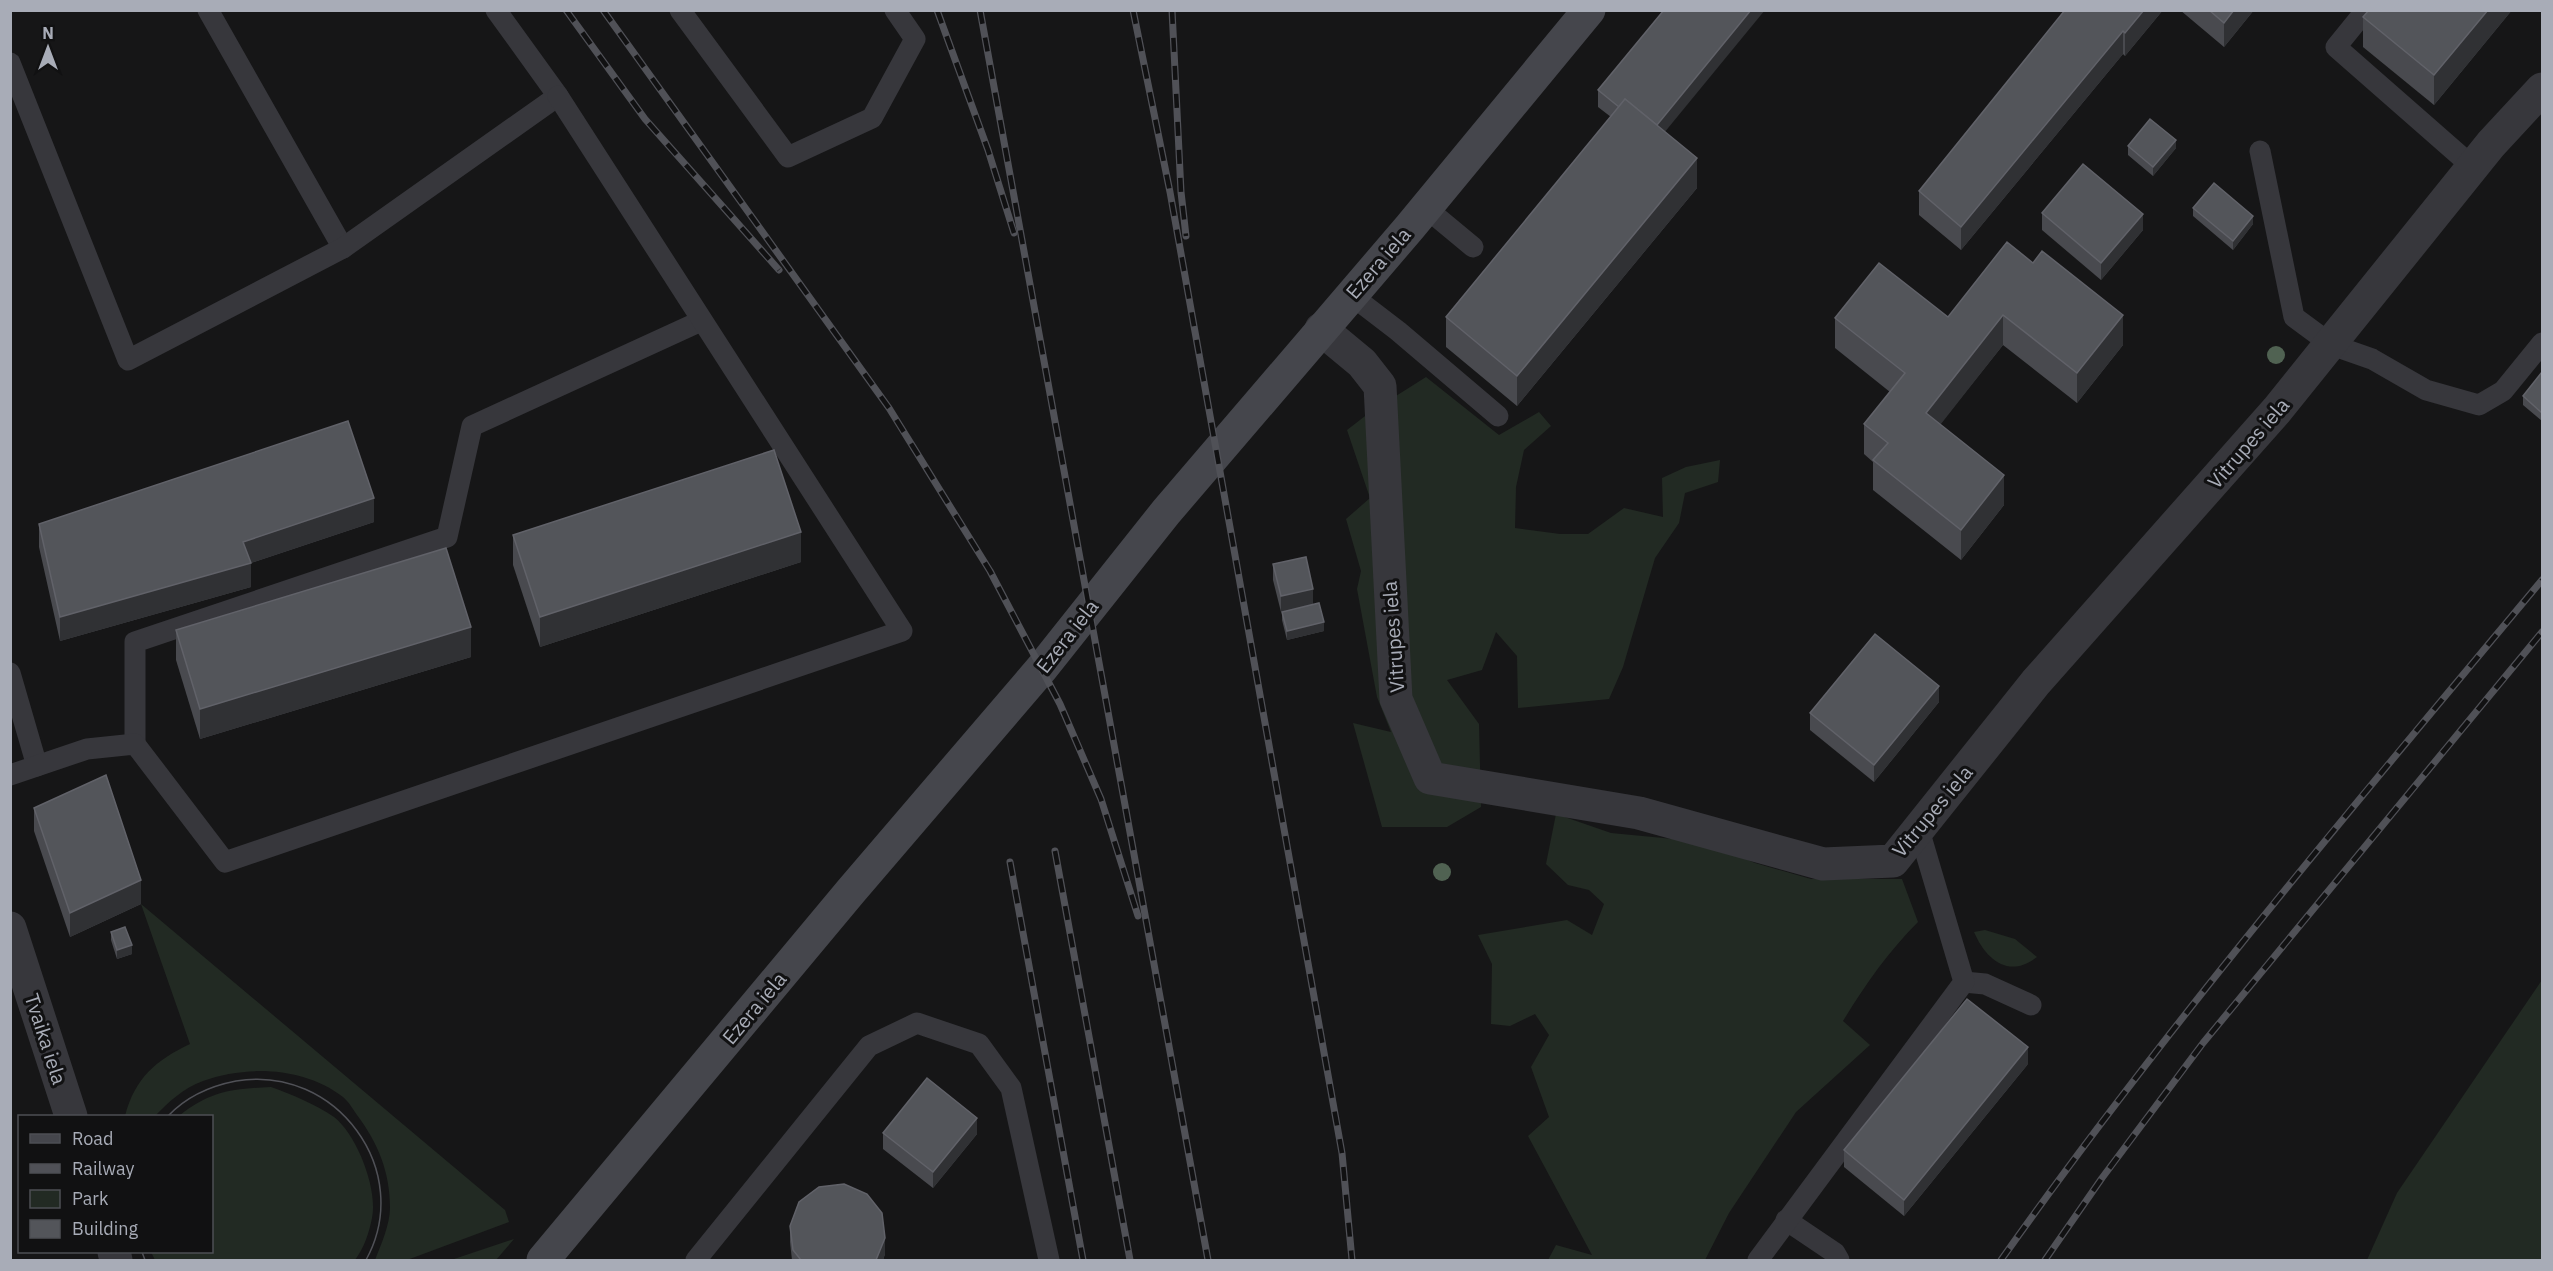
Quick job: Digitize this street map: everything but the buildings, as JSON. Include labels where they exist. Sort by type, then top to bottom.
[{"type":"street","name":"Ezera iela","points":[[543,1260],[851,891],[1042,668],[1166,512],[1426,208],[1589,10]]},
{"type":"street","name":"Vitrupes iela","points":[[1321,330],[1362,363],[1380,386],[1396,699],[1430,778],[1639,813],[1823,864],[1893,861],[2036,682],[2277,410],[2332,345],[2491,144],[2542,90]]},
{"type":"street","name":"Tvaika iela","points":[[10,928],[70,1115]]},
{"type":"lane","points":[[208,10],[343,248]]},
{"type":"lane","points":[[496,10],[558,96],[903,631],[225,862],[135,744],[135,642],[447,537],[472,426],[701,321]]},
{"type":"lane","points":[[681,10],[788,157],[872,118],[915,39],[896,10]]},
{"type":"lane","points":[[2366,10],[2336,47],[2474,168]]},
{"type":"lane","points":[[10,63],[128,360],[343,248],[558,96]]},
{"type":"lane","points":[[2260,151],[2294,317],[2332,345],[2372,359],[2426,390],[2479,405],[2503,391],[2542,344]]},
{"type":"lane","points":[[1426,208],[1473,247]]},
{"type":"lane","points":[[1351,295],[1398,331],[1498,416]]},
{"type":"lane","points":[[10,673],[37,766]]},
{"type":"lane","points":[[10,775],[87,749],[135,744]]},
{"type":"lane","points":[[1919,830],[1964,982]]},
{"type":"lane","points":[[1964,982],[1985,984],[2031,1005]]},
{"type":"lane","points":[[1758,1260],[1964,982]]},
{"type":"lane","points":[[696,1260],[869,1046],[917,1023],[979,1044],[1011,1088],[1049,1260]]},
{"type":"lane","points":[[1786,1220],[1835,1253],[1839,1260]]},
{"type":"green space","points":[[1426,377],[1499,435],[1539,412],[1551,426],[1524,450],[1516,487],[1515,528],[1560,534],[1588,534],[1624,508],[1663,517],[1662,478],[1686,467],[1720,460],[1718,482],[1685,493],[1679,523],[1655,558],[1623,667],[1609,699],[1518,708],[1517,656],[1496,632],[1482,670],[1447,680],[1479,724],[1481,807],[1447,827],[1382,827],[1353,723],[1391,732],[1377,697],[1357,589],[1361,571],[1346,519],[1370,498],[1347,430],[1369,413]]},
{"type":"green space","points":[[1556,814],[1611,833],[1705,842],[1755,863],[1811,879],[1902,879],[1918,922],[1878,969],[1843,1021],[1870,1045],[1796,1112],[1729,1213],[1705,1260],[1548,1260],[1556,1245],[1592,1255],[1528,1136],[1549,1117],[1531,1067],[1549,1035],[1535,1014],[1510,1026],[1491,1024],[1492,964],[1478,935],[1567,920],[1592,935],[1604,904],[1589,890],[1568,885],[1546,864]]},
{"type":"green space","points":[[141,904],[505,1210],[509,1222],[407,1260],[375,1260],[390,1214],[385,1170],[377,1147],[350,1105],[328,1087],[311,1080],[275,1072],[238,1073],[220,1076],[189,1087],[156,1115],[125,1115],[135,1091],[148,1072],[167,1057],[190,1044]]},
{"type":"green space","points":[[1985,930],[2015,939],[2037,957],[2017,966],[2000,963],[1985,951],[1974,932]]},
{"type":"green space","points":[[2542,980],[2542,1260],[2367,1260],[2397,1193]]},
{"type":"green space","points":[[271,1087],[304,1100],[334,1117],[350,1136],[358,1149],[369,1178],[373,1206],[364,1245],[355,1260],[155,1260],[152,1253],[213,1253],[213,1115],[180,1115],[211,1096],[245,1089]]},
{"type":"green space","points":[[514,1239],[496,1260],[451,1260]]},
{"type":"tram line","points":[[169,1115],[199,1093],[236,1081],[272,1080],[305,1089],[334,1107],[357,1131],[373,1160],[380,1192],[379,1226],[366,1260]]},
{"type":"tram line","points":[[142,1253],[145,1260]]},
{"type":"railway","points":[[566,10],[645,119],[779,270]]},
{"type":"railway","points":[[603,10],[889,408],[990,571],[1060,704],[1101,799],[1138,916]]},
{"type":"railway","points":[[937,10],[988,150],[1014,233]]},
{"type":"railway","points":[[980,10],[1208,1260]]},
{"type":"railway","points":[[1133,10],[1170,192],[1342,1153],[1352,1260]]},
{"type":"railway","points":[[1172,10],[1181,192],[1186,236]]},
{"type":"railway","points":[[2001,1260],[2130,1085],[2197,1000],[2334,830],[2542,580]]},
{"type":"railway","points":[[2045,1260],[2102,1178],[2203,1043],[2542,632]]},
{"type":"railway","points":[[1055,851],[1130,1260]]},
{"type":"railway","points":[[1010,862],[1083,1260]]}]
